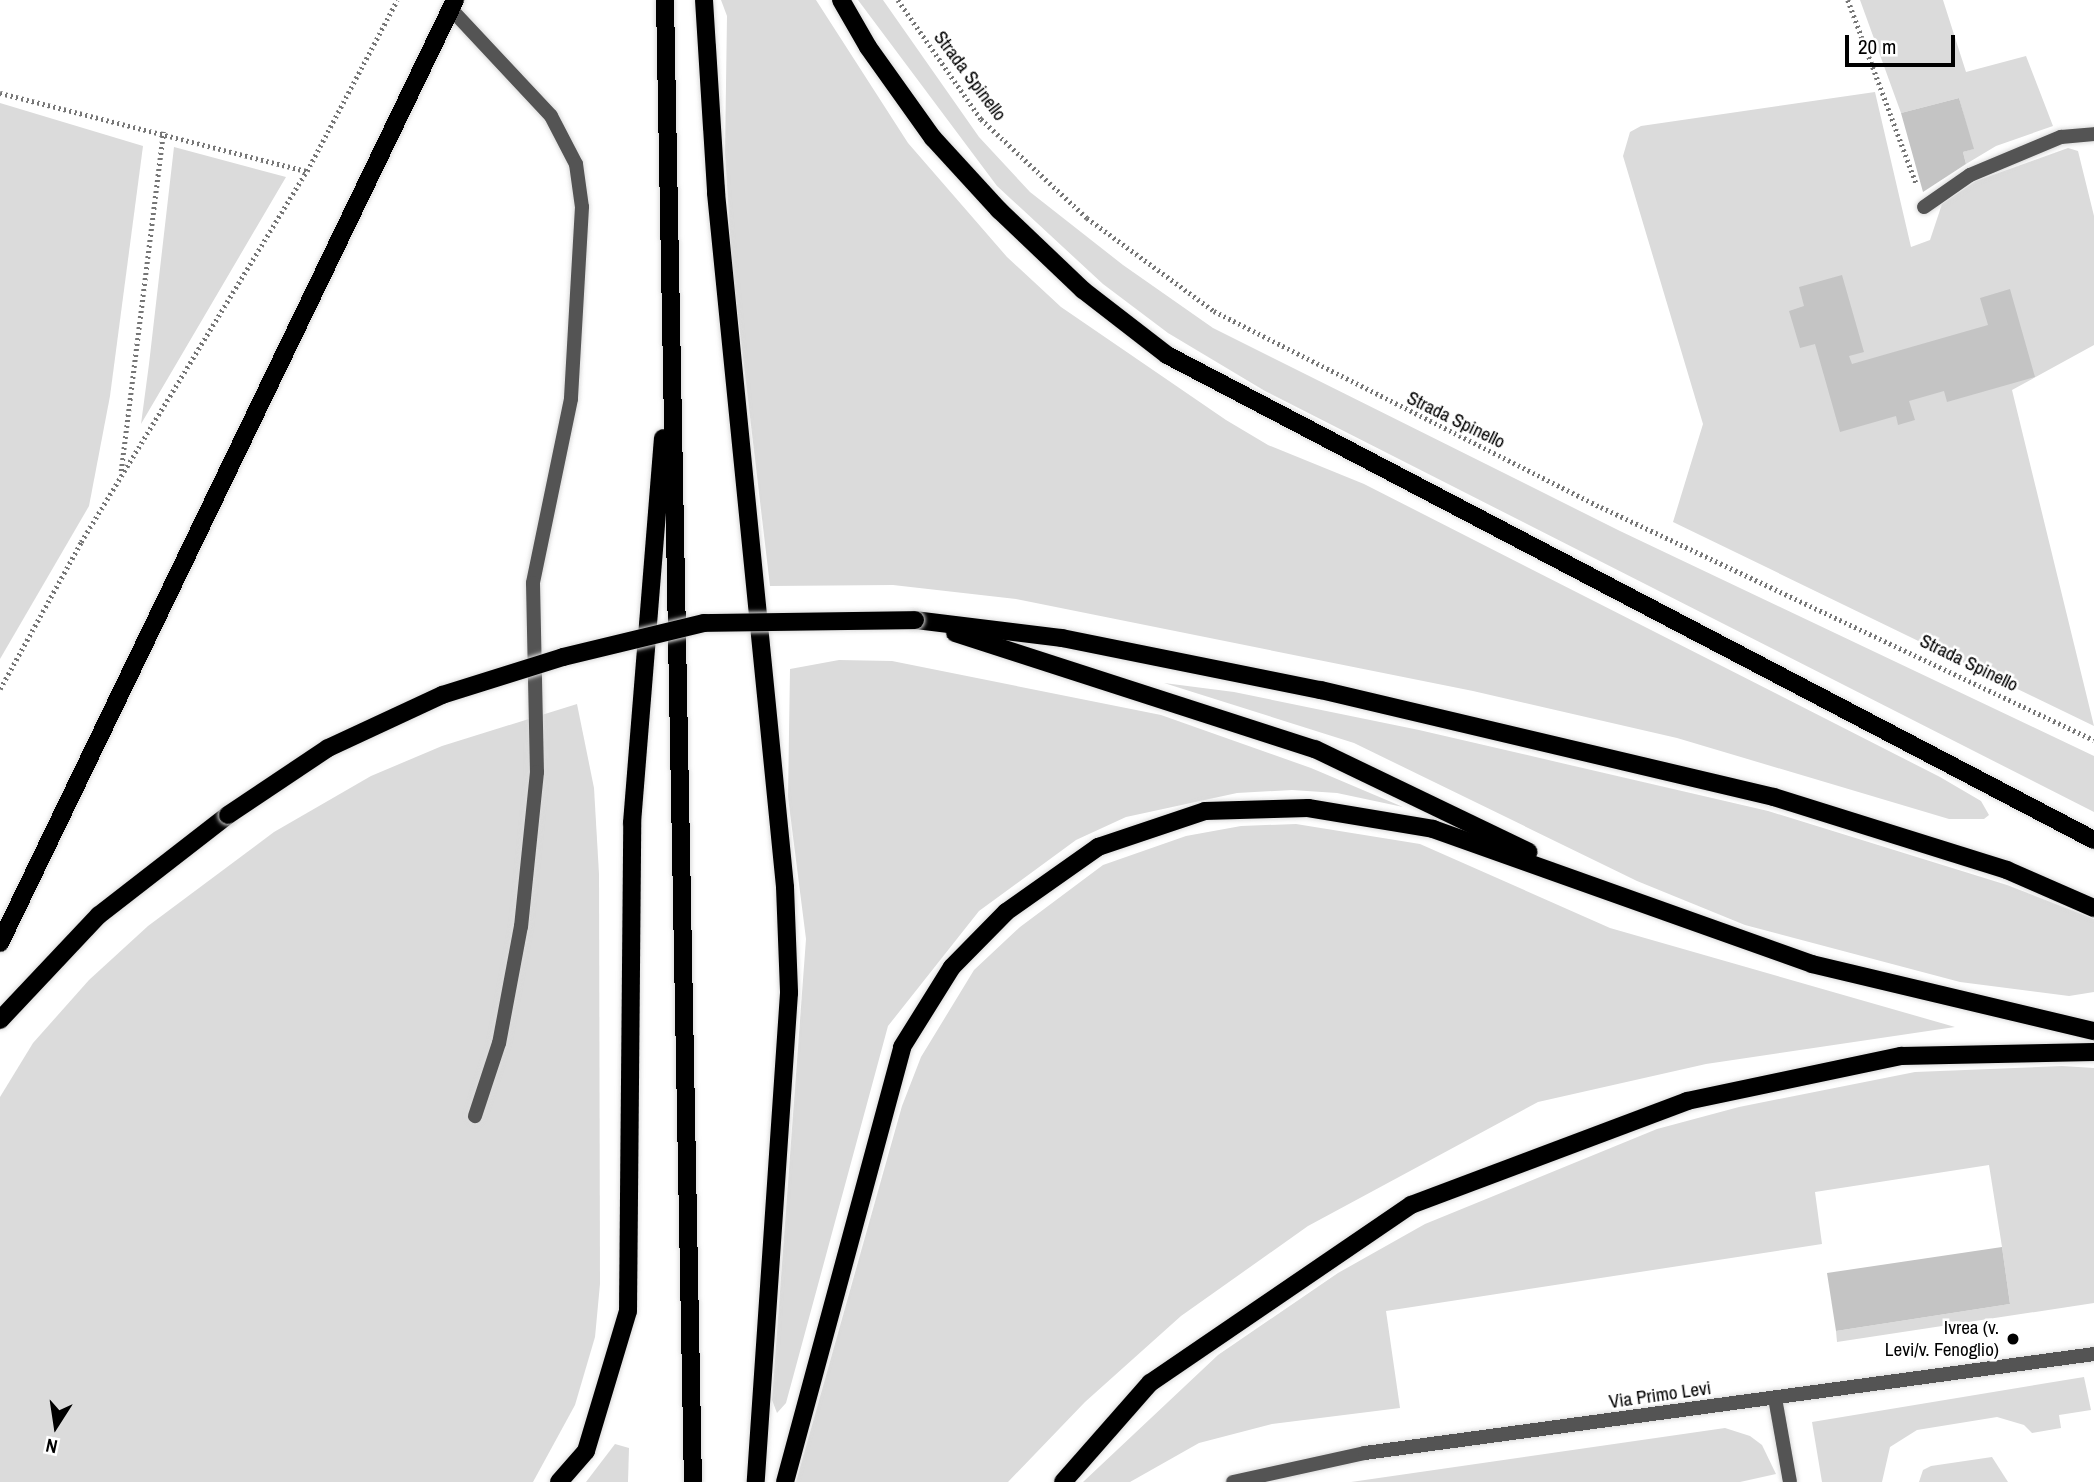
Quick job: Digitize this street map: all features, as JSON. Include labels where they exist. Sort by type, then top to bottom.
[{"type":"main road","points":[[665,0],[693,1482]]},
{"type":"main road","points":[[704,0],[718,207],[785,887],[789,993],[756,1482]]},
{"type":"main road","points":[[841,0],[868,47],[933,138],[999,210],[1083,290],[1167,355],[2094,840]]},
{"type":"main road","points":[[0,943],[453,4]]},
{"type":"main road","points":[[559,1482],[586,1451],[628,1311],[632,824],[671,337]]},
{"type":"main road","points":[[915,620],[1315,750],[1608,890]]},
{"type":"main road","points":[[0,1020],[99,915],[228,815],[328,748],[442,695],[563,657],[704,623],[915,620],[1062,638],[1321,690],[1774,797],[2007,870],[2094,908]]},
{"type":"main road","points":[[785,1482],[902,1047],[952,967],[1006,912],[1098,847],[1205,811],[1308,808],[1433,829],[1812,964],[2094,1031]]},
{"type":"main road","points":[[1063,1482],[1150,1383],[1411,1205],[1687,1101],[1901,1056],[2094,1052]]},
{"type":"street","points":[[453,4],[551,116],[576,164],[582,207],[571,399],[533,583],[537,772],[521,926],[499,1043],[475,1116]]},
{"type":"street","points":[[1924,207],[1970,175],[2061,137],[2094,134]]},
{"type":"street","name":"Via Primo Levi","points":[[1233,1482],[1365,1453],[2094,1354]]},
{"type":"street","points":[[1775,1398],[1790,1482]]},
{"type":"path","points":[[0,689],[120,476],[307,172],[397,0]]},
{"type":"path","name":"Strada Spinello","points":[[898,0],[981,119],[1087,218],[1214,311],[1589,501],[2094,740]]},
{"type":"path","points":[[1848,0],[1924,207]]},
{"type":"path","points":[[0,93],[62,112],[163,132],[307,172]]},
{"type":"path","points":[[120,476],[163,132]]},
{"type":"shaded area","points":[[721,0],[816,0],[908,143],[1007,257],[1061,307],[1226,420],[1268,445],[1364,484],[1940,777],[1981,801],[1989,815],[1984,819],[1949,819],[1677,738],[1473,691],[1016,599],[893,585],[770,586],[732,264],[725,153],[727,16]]},
{"type":"shaded area","points":[[858,0],[883,0],[979,137],[1030,192],[1123,265],[1213,328],[1620,531],[2094,756],[2094,812],[1265,391],[1168,333],[1103,284],[997,186]]},
{"type":"shaded area","points":[[1860,0],[1943,0],[1966,72],[2026,56],[2053,126],[1996,146],[1966,164],[1963,152],[1973,149],[1959,98],[1901,113]]},
{"type":"shaded area","points":[[1875,92],[1911,247],[1930,240],[1942,204],[1976,181],[2068,148],[2078,151],[2094,216],[2094,345],[2012,390],[2094,726],[1673,522],[1703,424],[1623,156],[1630,132],[1641,126]]},
{"type":"shaded area","points":[[0,103],[143,146],[110,396],[89,506],[0,659]]},
{"type":"shaded area","points":[[174,147],[286,177],[141,424],[149,364]]},
{"type":"shaded area","points":[[839,660],[892,661],[1161,715],[1311,768],[1403,807],[1337,793],[1292,790],[1237,793],[1126,817],[1076,840],[979,911],[888,1026],[786,1403],[777,1413],[772,1400],[806,939],[788,797],[790,669]]},
{"type":"shaded area","points":[[1164,683],[1234,692],[1419,730],[1768,811],[2007,885],[2094,919],[2094,992],[2069,996],[1960,982],[1745,925],[1637,881],[1354,743]]},
{"type":"shaded area","points":[[577,704],[594,788],[599,874],[600,1284],[595,1337],[575,1405],[533,1482],[0,1482],[0,1097],[33,1043],[89,980],[148,926],[274,832],[371,776],[442,746]]},
{"type":"shaded area","points":[[1296,824],[1420,844],[1610,928],[1955,1027],[1706,1064],[1538,1102],[1308,1226],[1181,1316],[1085,1402],[1008,1482],[796,1482],[902,1106],[921,1057],[974,970],[1020,927],[1103,865],[1186,836],[1241,826]]},
{"type":"shaded area","points":[[2062,1066],[2094,1068],[2094,1303],[1837,1342],[1836,1331],[2010,1304],[2002,1247],[1989,1165],[1815,1192],[1822,1244],[1386,1311],[1400,1408],[1272,1424],[1199,1443],[1130,1482],[1083,1482],[1218,1355],[1338,1273],[1425,1224],[1657,1129],[1739,1107],[1915,1072]]},
{"type":"shaded area","points":[[2084,1377],[2091,1410],[2059,1415],[2061,1428],[2032,1433],[2024,1425],[1997,1417],[1917,1430],[1890,1447],[1882,1482],[1822,1482],[1812,1422]]},
{"type":"shaded area","points":[[1725,1428],[1750,1436],[1762,1445],[1776,1474],[1740,1482],[1351,1482]]},
{"type":"shaded area","points":[[615,1444],[629,1448],[628,1482],[586,1482]]},
{"type":"shaded area","points":[[1992,1457],[2008,1482],[1919,1482],[1923,1470],[1931,1466]]},
{"type":"building","points":[[1959,98],[1974,149],[1963,152],[1966,164],[1923,192],[1901,113]]},
{"type":"building","points":[[1842,275],[1864,352],[1849,356],[1852,364],[1988,325],[1980,298],[2010,289],[2035,377],[1947,402],[1944,391],[1909,401],[1915,420],[1898,425],[1896,416],[1840,432],[1815,344],[1800,348],[1789,311],[1804,306],[1799,287]]},
{"type":"building","points":[[2002,1247],[2010,1304],[1836,1331],[1827,1273]]},
{"type":"place","name":"Ivrea (v. Levi/v. Fenoglio)","points":[[2013,1339]]}]
